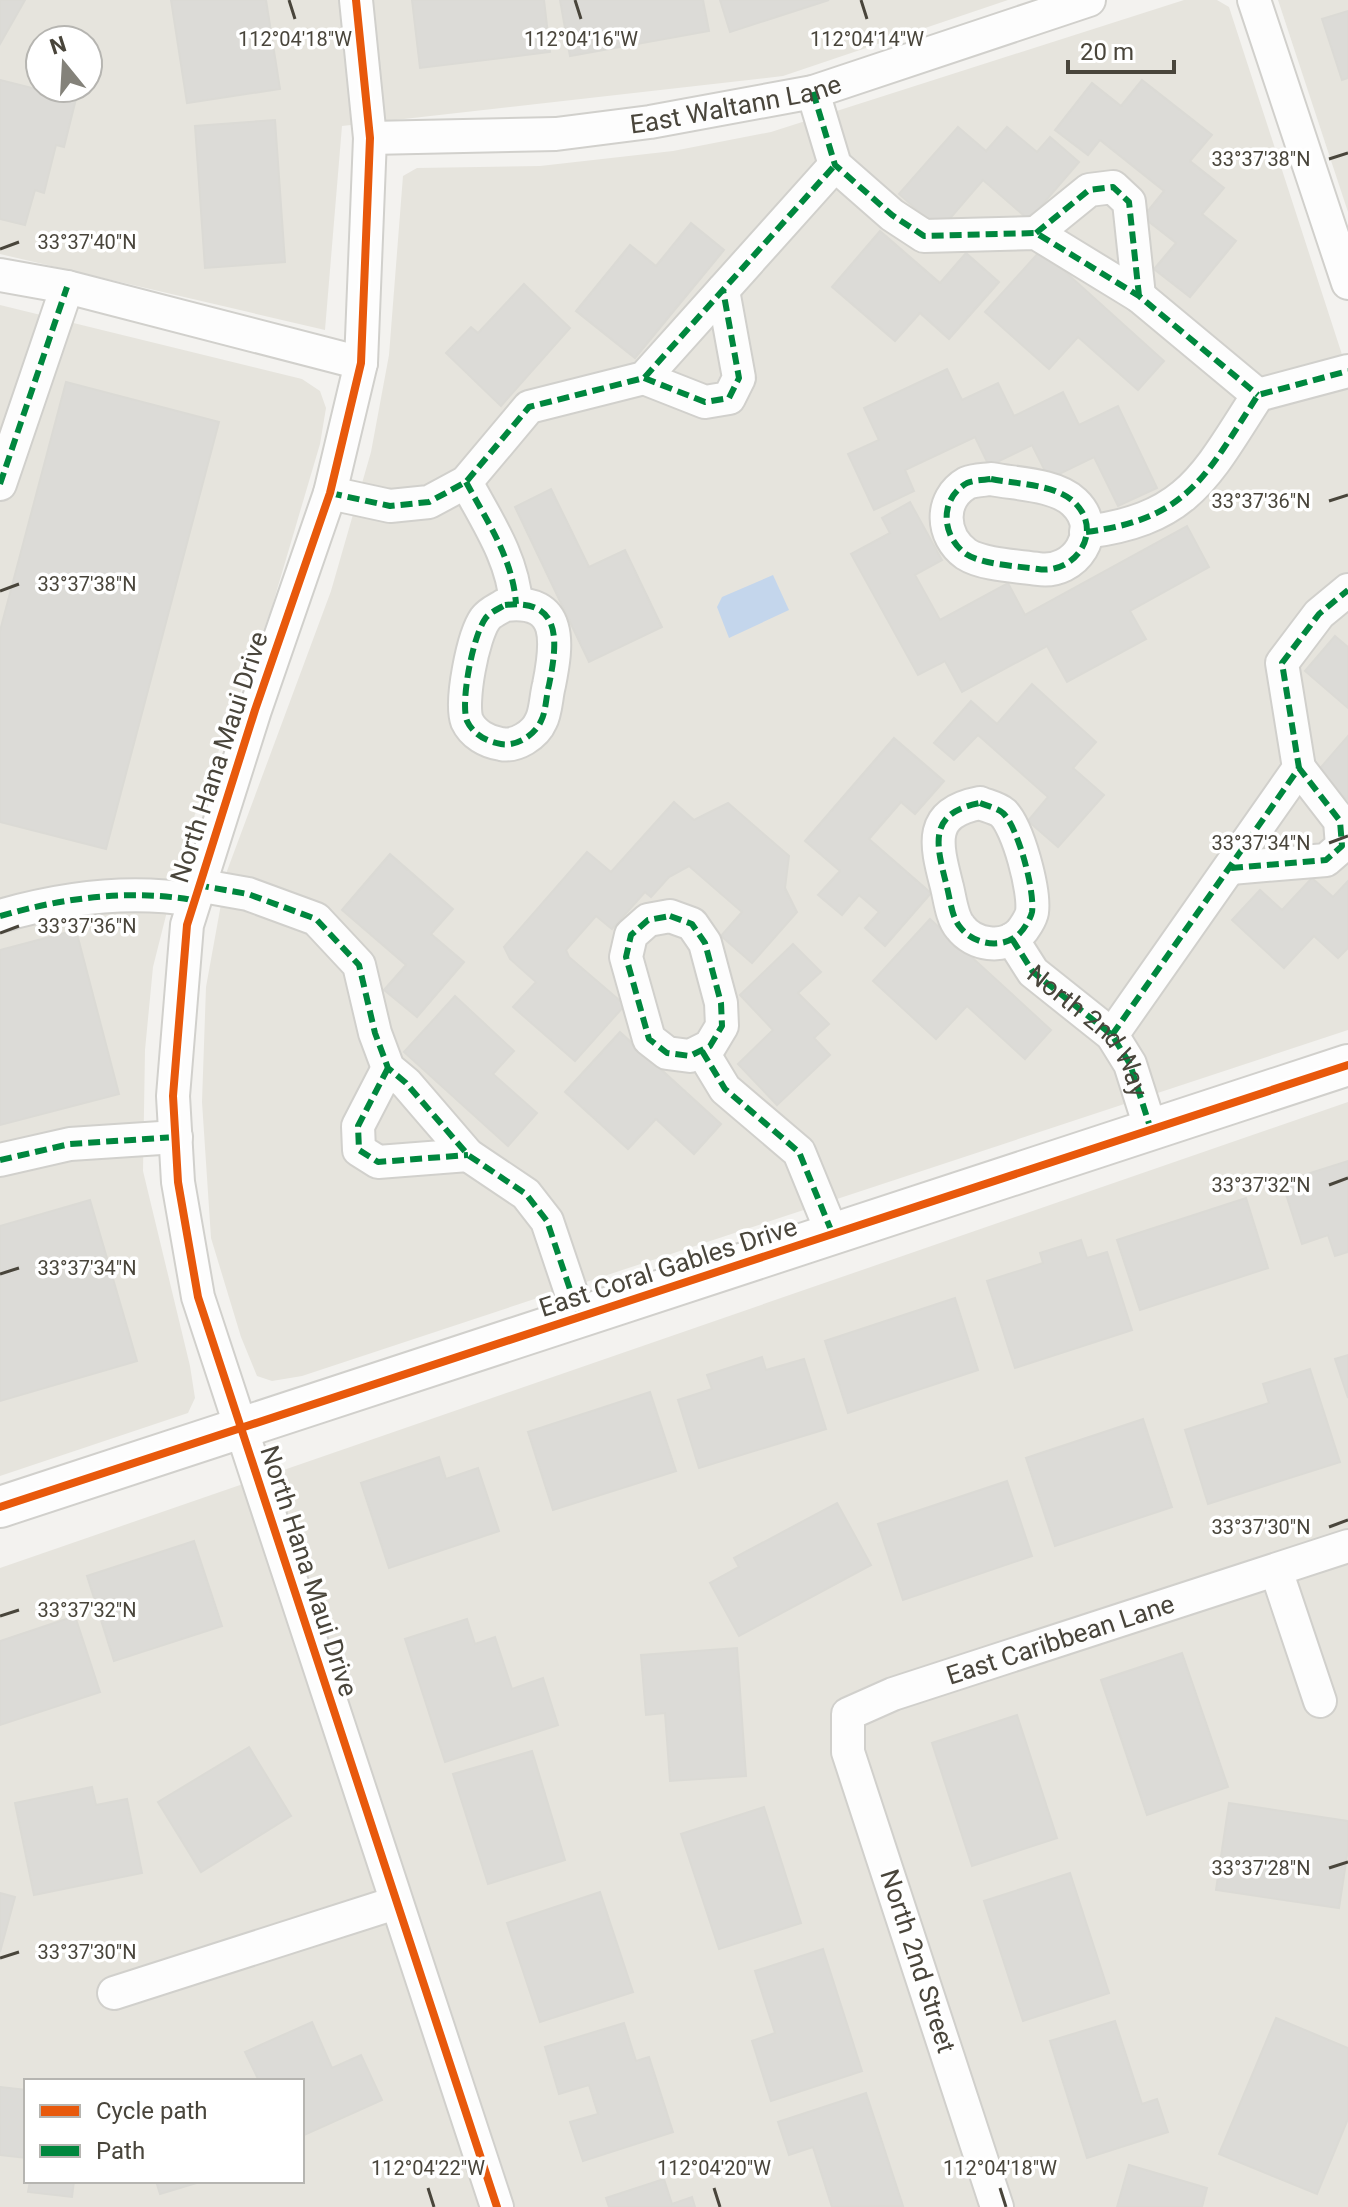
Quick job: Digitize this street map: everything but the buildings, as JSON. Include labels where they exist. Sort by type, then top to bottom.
[{"type":"street","name":"North Hana Maui Drive","points":[[356,0],[370,138],[361,363],[330,493],[195,892],[187,925],[175,1043],[176,1137],[187,1248],[198,1297],[497,2207]]},
{"type":"street","name":"East Waltann Lane","points":[[370,138],[556,134],[650,122],[813,92],[1089,0]]},
{"type":"street","points":[[1254,0],[1348,283]]},
{"type":"street","points":[[813,92],[835,165],[892,215],[924,236],[1036,233],[1139,296],[1258,395]]},
{"type":"street","points":[[330,493],[390,506],[429,502],[466,482],[529,407],[644,378],[835,165]]},
{"type":"street","points":[[1036,233],[1089,190],[1113,187],[1129,202],[1139,296]]},
{"type":"street","points":[[0,275],[67,287],[361,363]]},
{"type":"street","points":[[0,484],[67,287]]},
{"type":"street","points":[[644,378],[705,402],[729,398],[739,378],[723,290]]},
{"type":"street","points":[[1086,532],[1120,528],[1147,519],[1183,500],[1206,475],[1258,395],[1348,371]]},
{"type":"street","points":[[466,482],[506,556],[515,580],[516,604]]},
{"type":"street","points":[[1231,868],[1326,860],[1342,846],[1340,821],[1299,768],[1282,663],[1319,614],[1348,590]]},
{"type":"street","points":[[1112,1035],[1299,768]]},
{"type":"street","points":[[0,916],[56,900],[195,892],[248,894],[316,919],[359,965],[375,1033],[388,1068],[406,1083],[468,1155],[526,1194],[547,1221],[579,1316]]},
{"type":"street","name":"North 2nd Way","points":[[1012,939],[1033,972],[1112,1035],[1130,1064],[1151,1130]]},
{"type":"street","points":[[702,1051],[725,1089],[799,1152],[833,1235]]},
{"type":"street","name":"East Coral Gables Drive","points":[[0,1507],[1348,1065]]},
{"type":"street","points":[[388,1068],[358,1126],[359,1150],[378,1162],[468,1155]]},
{"type":"street","points":[[0,1160],[70,1144],[176,1137]]},
{"type":"street","name":"East Caribbean Lane","points":[[848,1714],[893,1694],[1348,1546]]},
{"type":"street","points":[[1276,1570],[1320,1701]]},
{"type":"street","name":"North 2nd Street","points":[[848,1714],[848,1752],[997,2207]]},
{"type":"street","points":[[114,1993],[395,1903]]},
{"type":"shaded area","points":[[0,0],[1008,0],[783,76],[342,126],[325,330],[0,254]]},
{"type":"shaded area","points":[[1184,0],[1217,0],[1229,7],[1348,373],[1348,1030],[302,1376],[272,1381],[257,1376],[241,1337],[211,1238],[202,1102],[206,987],[227,871],[331,591],[371,452],[389,355],[403,176],[417,168],[540,166],[673,151],[771,132]]},
{"type":"shaded area","points":[[1278,0],[1348,0],[1348,212]]},
{"type":"shaded area","points":[[0,305],[302,379],[320,391],[326,408],[320,444],[271,610],[184,844],[153,967],[145,1050],[143,1171],[195,1398],[188,1413],[0,1476]]},
{"type":"shaded area","points":[[1348,1102],[1348,2207],[0,2207],[0,1568]]},
{"type":"water","points":[[773,575],[789,610],[729,638],[717,607],[722,597]]},
{"type":"marked path","points":[[813,92],[835,165],[892,215],[924,236],[1036,233],[1139,296],[1258,395]]},
{"type":"marked path","points":[[330,493],[390,506],[429,502],[466,482],[529,407],[644,378],[835,165]]},
{"type":"marked path","points":[[1036,233],[1089,190],[1113,187],[1129,202],[1139,296]]},
{"type":"marked path","points":[[0,484],[67,287]]},
{"type":"marked path","points":[[644,378],[705,402],[729,398],[739,378],[723,290]]},
{"type":"marked path","points":[[1086,532],[1121,526],[1149,516],[1191,489],[1224,448],[1258,395],[1348,371]]},
{"type":"marked path","points":[[991,479],[1046,488],[1074,502],[1083,513],[1087,526],[1082,549],[1064,565],[1051,569],[982,561],[966,554],[952,538],[948,528],[948,508],[958,490],[967,483],[991,479]]},
{"type":"marked path","points":[[466,482],[504,556],[516,604]]},
{"type":"marked path","points":[[1112,1035],[1299,768],[1282,663],[1319,614],[1348,590]]},
{"type":"marked path","points":[[505,605],[538,609],[547,617],[554,640],[552,670],[541,721],[534,731],[513,744],[501,744],[481,737],[470,726],[465,712],[469,669],[480,627],[489,615],[505,605]]},
{"type":"marked path","points":[[1231,868],[1326,860],[1342,846],[1340,821],[1299,768]]},
{"type":"marked path","points":[[980,803],[1001,811],[1009,820],[1020,845],[1031,890],[1032,912],[1027,923],[1020,933],[1006,942],[980,941],[957,923],[940,857],[943,823],[951,814],[980,803]]},
{"type":"marked path","points":[[197,885],[248,894],[316,919],[359,965],[375,1033],[388,1068],[406,1083],[468,1155],[526,1194],[547,1221],[579,1316]]},
{"type":"marked path","points":[[0,916],[48,904],[120,895],[193,900]]},
{"type":"marked path","points":[[670,916],[692,924],[705,943],[721,1003],[722,1026],[710,1046],[690,1056],[667,1053],[649,1039],[626,957],[631,935],[648,920],[670,916]]},
{"type":"marked path","points":[[1012,939],[1033,972],[1112,1035],[1130,1064],[1151,1130]]},
{"type":"marked path","points":[[702,1051],[725,1089],[799,1152],[833,1235]]},
{"type":"marked path","points":[[388,1068],[358,1126],[359,1150],[378,1162],[468,1155]]},
{"type":"marked path","points":[[0,1160],[70,1144],[176,1137]]},
{"type":"cycle path","points":[[356,0],[370,138],[361,363],[330,493],[255,710],[187,925],[173,1096],[178,1182],[198,1297],[497,2207]]},
{"type":"cycle path","points":[[0,1507],[1348,1065]]}]
